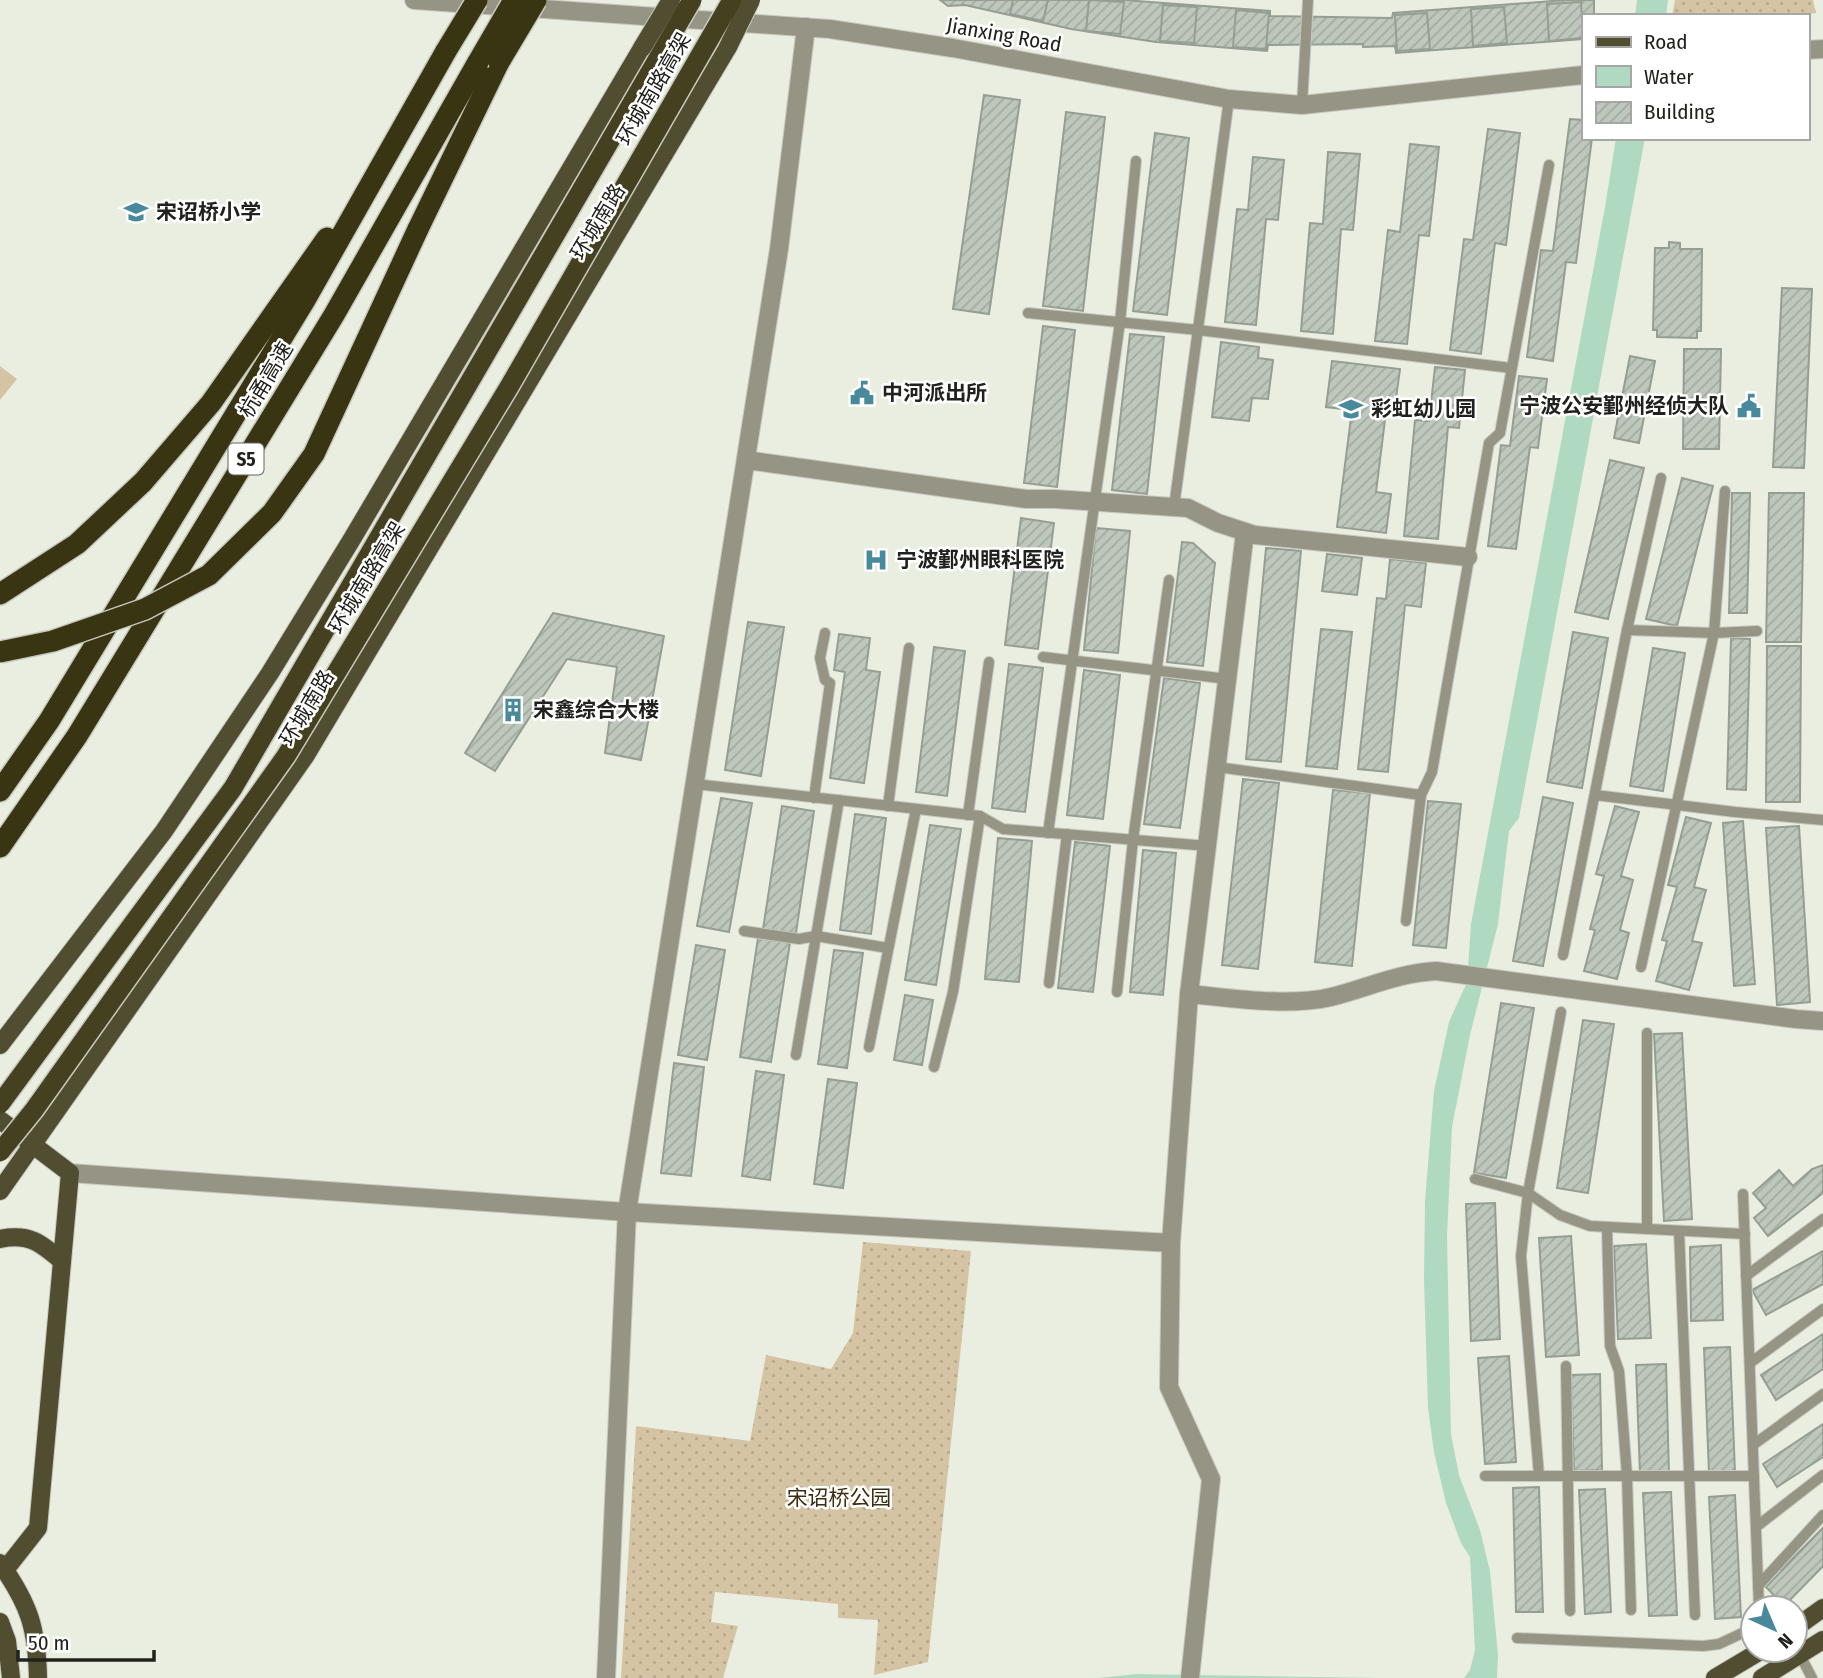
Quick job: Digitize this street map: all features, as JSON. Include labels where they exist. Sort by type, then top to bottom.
[{"type":"highway","name":"杭甬高速","points":[[0,791],[49,721],[298,312],[477,0]]},
{"type":"highway","name":"杭甬高速","points":[[0,847],[77,736],[489,62],[514,0]]},
{"type":"highway","points":[[0,652],[53,641],[145,609],[209,575],[272,513],[314,454],[418,229],[489,62],[536,0]]},
{"type":"highway","name":"环城南路高架","points":[[0,1104],[233,788],[692,0]]},
{"type":"highway","name":"环城南路高架","points":[[0,1152],[34,1110],[286,756],[509,387],[732,0]]},
{"type":"highway","points":[[0,594],[76,544],[143,482],[211,403],[402,130]]},
{"type":"main road","points":[[0,1045],[164,831],[270,673],[671,0]]},
{"type":"main road","name":"环城南路","points":[[0,1191],[306,755],[728,47],[751,0]]},
{"type":"main road","points":[[0,1120],[70,1173],[38,1528],[3,1567],[27,1606],[37,1644],[38,1678]]},
{"type":"main road","points":[[0,1239],[24,1237],[39,1242],[62,1261]]},
{"type":"main road","points":[[0,1622],[7,1641],[11,1678]]},
{"type":"main road","points":[[1715,1678],[1739,1664]]},
{"type":"main road","points":[[1762,1678],[1785,1664]]},
{"type":"street","name":"Jianxing Road","points":[[414,0],[830,29],[953,48],[1229,99],[1303,105],[1582,75]]},
{"type":"street","points":[[606,1678],[627,1212],[779,249],[806,27]]},
{"type":"street","points":[[746,460],[1026,499],[1188,508],[1218,523],[1255,536],[1468,557]]},
{"type":"street","points":[[1190,1678],[1211,1479],[1169,1387],[1171,1243],[1189,994],[1245,532]]},
{"type":"street","points":[[1189,994],[1272,1001],[1329,998],[1411,972],[1436,971],[1823,1021]]},
{"type":"street","points":[[70,1173],[627,1212],[1171,1243]]},
{"type":"lane","points":[[1303,105],[1308,0]]},
{"type":"lane","points":[[1174,507],[1229,99]]},
{"type":"lane","points":[[1048,832],[1120,322],[1136,161]]},
{"type":"lane","points":[[1406,921],[1422,794],[1432,772],[1489,443],[1500,433],[1549,165]]},
{"type":"lane","points":[[1028,313],[1198,330],[1511,368]]},
{"type":"lane","points":[[1563,955],[1627,630],[1661,478]]},
{"type":"lane","points":[[1641,967],[1714,633],[1725,491]]},
{"type":"lane","points":[[1117,992],[1133,840],[1169,580]]},
{"type":"lane","points":[[1627,630],[1714,633],[1757,631]]},
{"type":"lane","points":[[814,798],[830,683],[825,680],[820,658],[825,633]]},
{"type":"lane","points":[[888,806],[909,648]]},
{"type":"lane","points":[[1043,657],[1228,678]]},
{"type":"lane","points":[[968,815],[989,662]]},
{"type":"lane","points":[[1217,767],[1422,794]]},
{"type":"lane","points":[[695,784],[980,816],[1003,829],[1208,846]]},
{"type":"lane","points":[[1595,795],[1823,820]]},
{"type":"lane","points":[[796,1055],[839,800]]},
{"type":"lane","points":[[869,1047],[916,809]]},
{"type":"lane","points":[[934,1067],[953,992],[980,816]]},
{"type":"lane","points":[[1049,983],[1067,834]]},
{"type":"lane","points":[[744,931],[799,939],[816,936],[888,948]]},
{"type":"lane","points":[[1539,1476],[1521,1256],[1528,1194],[1561,1012]]},
{"type":"lane","points":[[1647,1033],[1647,1229]]},
{"type":"lane","points":[[1475,1179],[1528,1194],[1560,1215],[1590,1226],[1745,1234]]},
{"type":"lane","points":[[1743,1194],[1758,1594]]},
{"type":"lane","points":[[1746,1276],[1823,1219]]},
{"type":"lane","points":[[1607,1227],[1610,1346],[1619,1371],[1627,1476],[1631,1611]]},
{"type":"lane","points":[[1679,1231],[1695,1615]]},
{"type":"lane","points":[[1750,1363],[1823,1309]]},
{"type":"lane","points":[[1566,1366],[1570,1611]]},
{"type":"lane","points":[[1753,1445],[1823,1394]]},
{"type":"lane","points":[[1756,1527],[1823,1475]]},
{"type":"lane","points":[[1485,1476],[1754,1476]]},
{"type":"lane","points":[[1758,1586],[1823,1515]]},
{"type":"lane","points":[[1517,1638],[1703,1646],[1719,1644],[1739,1635]]},
{"type":"green space","points":[[1675,0],[1813,0],[1816,13],[1808,14],[1672,14]]},
{"type":"green space","points":[[0,366],[17,379],[0,400]]},
{"type":"green space","name":"宋诏桥公园","points":[[863,1242],[971,1251],[928,1662],[874,1675],[878,1620],[838,1618],[838,1604],[715,1592],[711,1622],[738,1626],[723,1678],[621,1678],[636,1426],[750,1441],[766,1355],[831,1369],[853,1333]]},
{"type":"water","points":[[1637,0],[1668,0],[1666,14],[1635,14]]},
{"type":"water","points":[[1616,140],[1645,140],[1519,818],[1509,831],[1498,924],[1470,1035],[1452,1127],[1447,1236],[1451,1434],[1459,1475],[1480,1530],[1490,1571],[1498,1655],[1497,1678],[1464,1678],[1470,1670],[1475,1650],[1470,1557],[1461,1543],[1446,1503],[1434,1452],[1428,1408],[1424,1280],[1425,1201],[1434,1091],[1449,1022],[1467,982],[1471,924]]},
{"type":"water","points":[[1137,1674],[1380,1678],[1098,1678]]},
{"type":"building","points":[[940,0],[1124,0],[1270,11],[1270,16],[1392,18],[1393,13],[1594,0],[1594,14],[1582,14],[1582,39],[1396,53],[1395,46],[1363,47],[1363,44],[1268,45],[1267,51],[1156,42],[1071,29],[965,5],[948,6]]},
{"type":"building","points":[[1013,0],[1048,0],[1043,21],[1010,14]]},
{"type":"building","points":[[1089,0],[1124,2],[1120,34],[1086,31]]},
{"type":"building","points":[[1581,2],[1582,38],[1549,41],[1547,4]]},
{"type":"building","points":[[1163,5],[1197,7],[1194,43],[1160,41]]},
{"type":"building","points":[[1504,7],[1507,43],[1473,46],[1471,9]]},
{"type":"building","points":[[1236,10],[1269,13],[1266,49],[1233,47]]},
{"type":"building","points":[[1427,13],[1430,49],[1397,51],[1395,15]]},
{"type":"building","points":[[984,95],[1020,100],[989,314],[953,309]]},
{"type":"building","points":[[1066,112],[1105,117],[1083,311],[1043,306]]},
{"type":"building","points":[[1570,119],[1582,120],[1582,140],[1592,140],[1576,263],[1566,262],[1553,361],[1527,357],[1541,250],[1553,251]]},
{"type":"building","points":[[1488,129],[1520,133],[1506,245],[1495,243],[1481,354],[1450,350],[1464,239],[1473,240]]},
{"type":"building","points":[[1155,133],[1189,138],[1167,315],[1133,311]]},
{"type":"building","points":[[1410,144],[1439,147],[1429,236],[1419,235],[1407,344],[1375,341],[1388,230],[1400,232]]},
{"type":"building","points":[[1328,152],[1360,154],[1353,230],[1341,229],[1333,334],[1301,331],[1310,223],[1323,224]]},
{"type":"building","points":[[1253,157],[1284,160],[1278,220],[1266,219],[1256,325],[1225,322],[1237,209],[1248,210]]},
{"type":"building","points":[[1669,242],[1680,243],[1680,249],[1702,249],[1701,331],[1697,331],[1697,338],[1657,337],[1657,330],[1653,330],[1655,248],[1669,248]]},
{"type":"building","points":[[1782,288],[1812,289],[1804,468],[1773,467]]},
{"type":"building","points":[[1043,326],[1075,330],[1057,487],[1024,483]]},
{"type":"building","points":[[1130,334],[1164,337],[1147,494],[1112,490]]},
{"type":"building","points":[[1221,342],[1259,347],[1258,358],[1273,360],[1268,399],[1252,398],[1249,421],[1212,417]]},
{"type":"building","points":[[1684,349],[1721,349],[1719,449],[1683,449]]},
{"type":"building","points":[[1630,356],[1655,361],[1639,443],[1614,438]]},
{"type":"building","points":[[1332,361],[1400,369],[1394,413],[1386,412],[1376,492],[1391,494],[1386,533],[1337,527],[1352,410],[1326,407]]},
{"type":"building","points":[[1435,367],[1465,370],[1459,428],[1448,427],[1438,539],[1404,536],[1415,420],[1429,421]]},
{"type":"building","points":[[1519,376],[1547,379],[1538,448],[1530,447],[1516,549],[1488,546],[1501,445],[1510,446]]},
{"type":"building","points":[[1610,460],[1644,468],[1608,619],[1575,612]]},
{"type":"building","points":[[1682,478],[1713,486],[1677,626],[1646,619]]},
{"type":"building","points":[[1732,493],[1750,493],[1747,613],[1729,613]]},
{"type":"building","points":[[1769,493],[1804,493],[1801,642],[1766,642]]},
{"type":"building","points":[[1021,518],[1054,523],[1038,649],[1005,645]]},
{"type":"building","points":[[1096,528],[1130,531],[1118,653],[1084,650]]},
{"type":"building","points":[[1182,542],[1193,543],[1215,563],[1203,666],[1167,662]]},
{"type":"building","points":[[1266,548],[1301,551],[1281,762],[1246,759]]},
{"type":"building","points":[[1327,554],[1362,558],[1357,595],[1322,591]]},
{"type":"building","points":[[1390,559],[1426,563],[1421,607],[1405,605],[1388,772],[1358,769],[1377,598],[1386,599]]},
{"type":"building","name":"宋鑫综合大楼","points":[[553,613],[664,636],[641,760],[605,753],[617,667],[567,659],[495,771],[465,753]]},
{"type":"building","points":[[748,622],[784,627],[761,776],[725,770]]},
{"type":"building","points":[[1321,629],[1352,632],[1337,769],[1306,766]]},
{"type":"building","points":[[1573,632],[1608,638],[1582,788],[1547,782]]},
{"type":"building","points":[[839,634],[870,638],[866,670],[880,672],[864,783],[830,778],[845,672],[834,670]]},
{"type":"building","points":[[1731,638],[1750,639],[1746,790],[1727,789]]},
{"type":"building","points":[[1767,646],[1801,646],[1800,802],[1766,802]]},
{"type":"building","points":[[934,647],[965,651],[947,796],[916,792]]},
{"type":"building","points":[[1653,648],[1685,653],[1663,791],[1630,786]]},
{"type":"building","points":[[1009,664],[1043,668],[1025,812],[992,808]]},
{"type":"building","points":[[1084,670],[1120,675],[1103,819],[1067,815]]},
{"type":"building","points":[[1164,678],[1200,683],[1180,828],[1144,824]]},
{"type":"building","points":[[1243,779],[1279,783],[1258,969],[1222,965]]},
{"type":"building","points":[[1333,790],[1370,793],[1352,966],[1315,962]]},
{"type":"building","points":[[1543,797],[1573,803],[1543,966],[1513,961]]},
{"type":"building","points":[[721,798],[752,803],[729,932],[697,926]]},
{"type":"building","points":[[1428,801],[1461,804],[1446,948],[1413,945]]},
{"type":"building","points":[[782,806],[814,811],[796,933],[763,929]]},
{"type":"building","points":[[1615,806],[1639,812],[1621,876],[1633,880],[1620,930],[1629,933],[1617,979],[1584,971],[1595,930],[1590,929],[1604,876],[1596,874]]},
{"type":"building","points":[[855,814],[886,818],[871,934],[840,930]]},
{"type":"building","points":[[1686,817],[1711,823],[1694,887],[1706,890],[1692,941],[1702,943],[1689,990],[1656,981],[1667,941],[1662,940],[1677,887],[1668,885]]},
{"type":"building","points":[[1743,821],[1755,984],[1734,986],[1723,823]]},
{"type":"building","points":[[930,825],[961,829],[936,985],[905,980]]},
{"type":"building","points":[[1799,826],[1810,1002],[1777,1005],[1766,828]]},
{"type":"building","points":[[998,838],[1032,841],[1019,982],[985,979]]},
{"type":"building","points":[[1075,842],[1110,846],[1093,992],[1058,988]]},
{"type":"building","points":[[1143,850],[1176,853],[1163,995],[1130,992]]},
{"type":"building","points":[[758,938],[790,943],[771,1062],[740,1057]]},
{"type":"building","points":[[696,945],[725,950],[707,1060],[678,1055]]},
{"type":"building","points":[[834,950],[863,953],[847,1068],[818,1064]]},
{"type":"building","points":[[905,995],[933,1000],[922,1065],[894,1060]]},
{"type":"building","points":[[1501,1003],[1534,1008],[1506,1178],[1474,1173]]},
{"type":"building","points":[[1583,1020],[1614,1024],[1588,1193],[1557,1188]]},
{"type":"building","points":[[1682,1033],[1692,1219],[1664,1221],[1654,1034]]},
{"type":"building","points":[[674,1063],[704,1067],[691,1176],[661,1173]]},
{"type":"building","points":[[756,1071],[784,1075],[770,1180],[742,1176]]},
{"type":"building","points":[[828,1079],[857,1083],[843,1188],[814,1184]]},
{"type":"building","points":[[1823,1165],[1823,1193],[1768,1236],[1754,1218],[1766,1208],[1753,1193],[1779,1170],[1793,1186],[1812,1169]]},
{"type":"building","points":[[1495,1203],[1500,1339],[1471,1341],[1466,1204]]},
{"type":"building","points":[[1571,1236],[1579,1355],[1546,1357],[1539,1238]]},
{"type":"building","points":[[1646,1244],[1651,1338],[1618,1339],[1614,1246]]},
{"type":"building","points":[[1721,1245],[1723,1320],[1691,1321],[1690,1247]]},
{"type":"building","points":[[1823,1251],[1823,1284],[1766,1315],[1752,1290]]},
{"type":"building","points":[[1823,1334],[1823,1369],[1776,1400],[1761,1375]]},
{"type":"building","points":[[1730,1347],[1735,1472],[1709,1473],[1704,1348]]},
{"type":"building","points":[[1509,1356],[1516,1462],[1485,1464],[1478,1358]]},
{"type":"building","points":[[1666,1364],[1669,1473],[1640,1474],[1636,1365]]},
{"type":"building","points":[[1600,1374],[1602,1470],[1574,1471],[1571,1375]]},
{"type":"building","points":[[1823,1424],[1823,1457],[1777,1487],[1763,1464]]},
{"type":"building","points":[[1539,1487],[1543,1612],[1516,1612],[1513,1488]]},
{"type":"building","points":[[1605,1489],[1611,1612],[1585,1614],[1579,1490]]},
{"type":"building","points":[[1671,1492],[1677,1615],[1649,1616],[1643,1493]]},
{"type":"building","points":[[1735,1495],[1739,1617],[1715,1619],[1709,1497]]},
{"type":"building","points":[[1823,1528],[1823,1566],[1800,1589],[1781,1570]]},
{"type":"building","points":[[1823,1528],[1823,1566],[1796,1594],[1773,1594],[1766,1587]]},
{"type":"place","name":"宋诏桥小学","points":[[136,212]]},
{"type":"place","name":"中河派出所","points":[[862,393]]},
{"type":"place","name":"宁波公安鄞州经侦大队","points":[[1749,406]]},
{"type":"place","name":"彩虹幼儿园","points":[[1351,409]]},
{"type":"place","name":"宁波鄞州眼科医院","points":[[876,560]]},
{"type":"place","name":"宋鑫综合大楼","points":[[513,710]]}]
